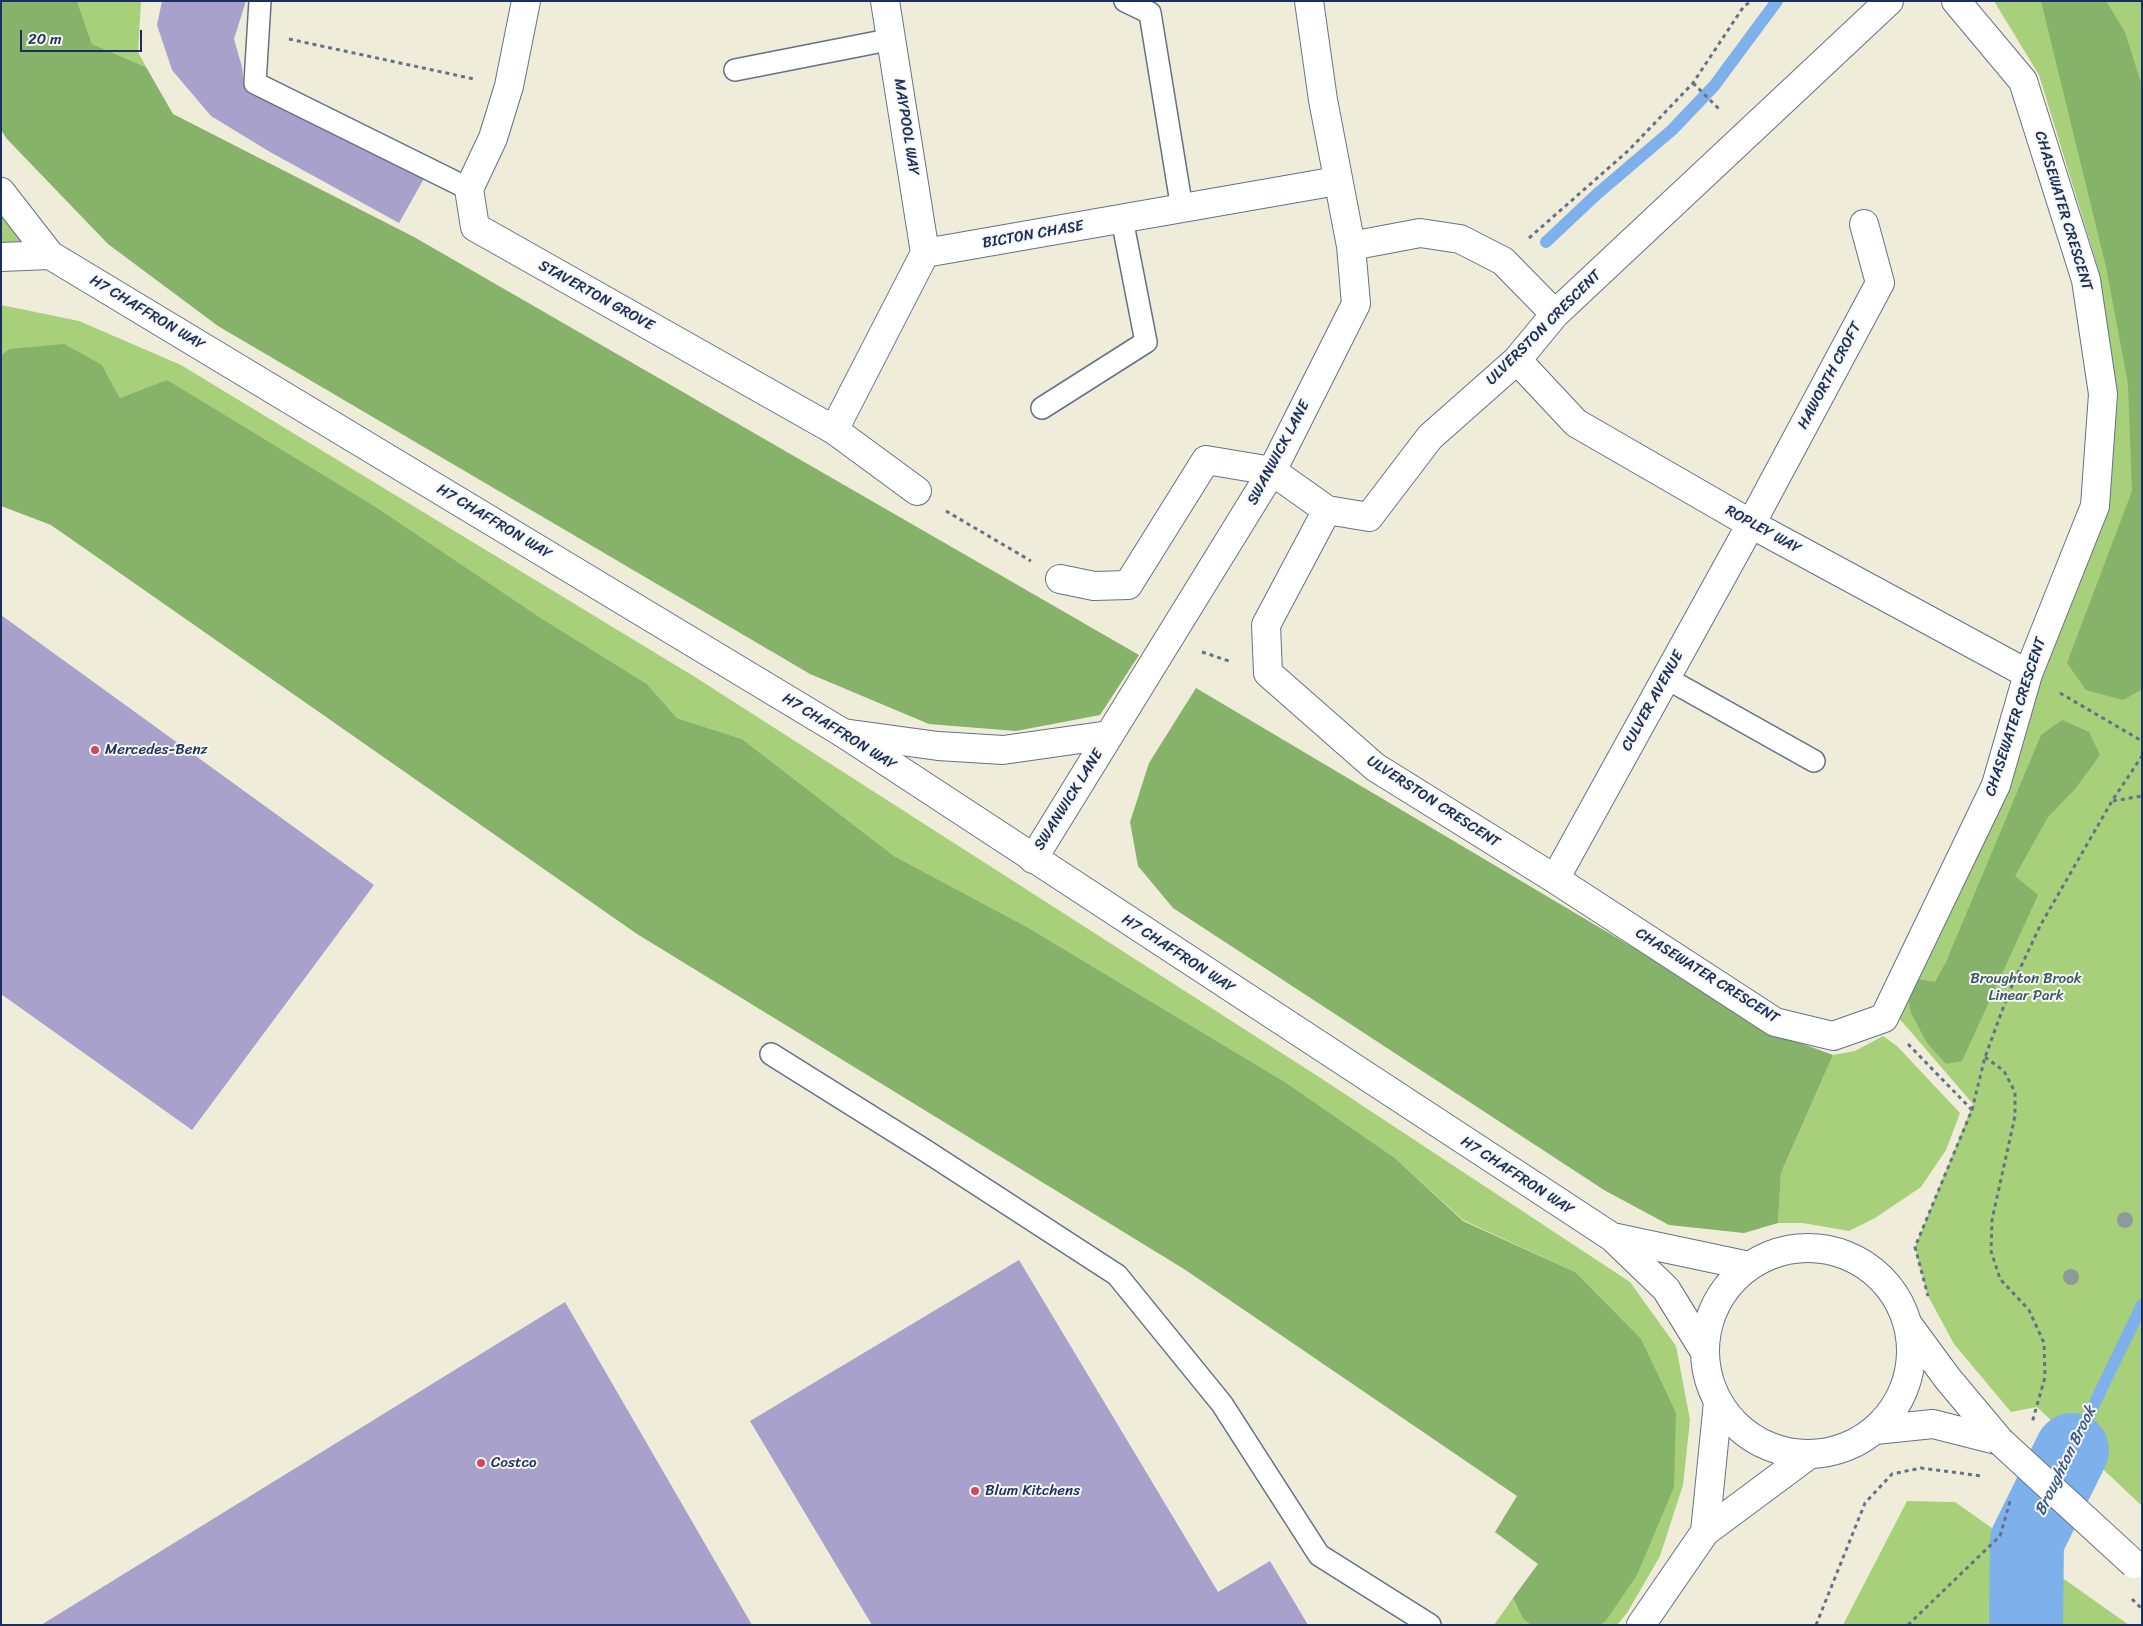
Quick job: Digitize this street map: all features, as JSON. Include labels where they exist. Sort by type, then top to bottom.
[{"type":"street","points":[[469,189],[492,138],[514,70],[526,1]]},
{"type":"street","name":"MAYPOOL WAY","points":[[885,1],[893,39],[925,253]]},
{"type":"street","name":"SWANWICK LANE","points":[[1033,859],[1272,471],[1356,304],[1351,246],[1337,181],[1318,71],[1309,1]]},
{"type":"street","name":"ULVERSTON CRESCENT","points":[[1555,879],[1375,767],[1268,673],[1266,625],[1327,510],[1369,517],[1430,437],[1517,360],[1555,314],[1889,1]]},
{"type":"street","name":"CHASEWATER CRESCENT","points":[[1555,879],[1775,1022],[1833,1036],[1884,1018],[1996,785],[2028,674],[2095,506],[2103,394],[2086,280],[2023,81],[1956,1]]},
{"type":"street","name":"BICTON CHASE","points":[[925,253],[1337,181]]},
{"type":"street","name":"STAVERTON GROVE","points":[[469,189],[475,227],[834,430],[916,491]]},
{"type":"street","name":"H7 CHAFFRON WAY","points":[[1,192],[50,255],[843,733],[1612,1237],[1666,1289],[1705,1352]]},
{"type":"street","name":"HAWORTH CROFT","points":[[1751,524],[1880,284],[1864,224]]},
{"type":"street","points":[[1351,246],[1420,233],[1460,239],[1503,261],[1555,314]]},
{"type":"street","points":[[834,430],[925,253]]},
{"type":"street","points":[[1,257],[50,255]]},
{"type":"street","name":"ROPLEY WAY","points":[[1517,360],[1576,423],[1751,524],[2028,674]]},
{"type":"street","points":[[1060,578],[1094,586],[1128,585],[1206,460],[1272,471],[1327,510]]},
{"type":"street","name":"CULVER AVENUE","points":[[1555,879],[1751,524]]},
{"type":"street","points":[[843,733],[938,746],[1003,750],[1109,735]]},
{"type":"street","name":"H7 CHAFFRON WAY","points":[[1612,1237],[1749,1266]]},
{"type":"street","points":[[1802,1248],[1830,1250],[1857,1259],[1880,1276],[1898,1299],[1908,1325],[1912,1354],[1907,1382],[1894,1408],[1875,1430],[1845,1448],[1810,1454],[1783,1451],[1757,1441],[1735,1424],[1718,1402],[1706,1369],[1707,1327],[1716,1303],[1730,1282],[1749,1266],[1774,1253],[1802,1248]]},
{"type":"street","points":[[1908,1325],[1948,1379],[2000,1441],[2139,1568]]},
{"type":"street","points":[[1705,1532],[1718,1402]]},
{"type":"street","points":[[1875,1430],[1933,1424],[2000,1441]]},
{"type":"street","points":[[1641,1625],[1705,1532],[1810,1454]]},
{"type":"lane","points":[[260,1],[255,83],[469,189]]},
{"type":"lane","points":[[1125,1],[1150,13],[1182,209]]},
{"type":"lane","points":[[735,70],[893,39]]},
{"type":"lane","points":[[1042,408],[1146,342],[1122,219]]},
{"type":"lane","points":[[1666,678],[1814,761]]},
{"type":"lane","points":[[771,1054],[926,1151],[1117,1275],[1222,1404],[1319,1555],[1430,1625]]},
{"type":"path","points":[[1503,261],[1629,150],[1693,83],[1744,6],[1752,1]]},
{"type":"path","points":[[258,32],[509,86]]},
{"type":"path","points":[[916,491],[937,506],[1060,578]]},
{"type":"path","points":[[2028,674],[2142,741]]},
{"type":"path","points":[[1931,1302],[1927,1294],[1915,1247],[1972,1110],[1985,1057],[2009,992],[2040,926],[2112,801],[2142,756]]},
{"type":"path","points":[[2112,801],[2142,796]]},
{"type":"path","points":[[1884,1018],[1972,1110]]},
{"type":"path","points":[[1985,1057],[2004,1071],[2015,1092],[2015,1116],[1992,1220]]},
{"type":"path","points":[[1816,1625],[1865,1503],[1892,1474],[1921,1468],[1986,1476]]},
{"type":"green space","points":[[1,1],[77,1],[92,44],[146,67],[173,114],[414,237],[1139,655],[1100,715],[1016,731],[929,724],[810,674],[218,326],[108,244],[7,139],[1,130]]},
{"type":"green space","points":[[77,1],[141,1],[138,52],[146,67],[92,44]]},
{"type":"green space","name":"Broughton Brook Linear Park","points":[[1994,1],[2142,1],[2142,1506],[2037,1407],[2011,1412],[1954,1344],[1927,1294],[1915,1247],[1973,1104],[1892,1010],[2108,508],[2117,394],[2098,268],[2039,75]]},
{"type":"green space","points":[[2041,1],[2106,1],[2125,32],[2142,86],[2142,687],[2141,690],[2123,700],[2086,690],[2067,663],[2132,491],[2128,384],[2106,267]]},
{"type":"green space","points":[[1,215],[30,241],[31,249],[1,246]]},
{"type":"green space","points":[[1,305],[79,321],[181,365],[695,677],[1319,1077],[1630,1282],[1676,1346],[1690,1420],[1683,1485],[1660,1556],[1627,1613],[1617,1625],[1600,1625],[1605,1622],[1575,1272],[1463,1220],[1395,1158],[1285,1082],[1027,927],[894,856],[742,739],[677,718],[647,684],[541,618],[376,507],[167,381],[120,398],[102,365],[9,349],[1,355]]},
{"type":"green space","points":[[64,344],[102,365],[120,398],[167,380],[376,507],[541,618],[647,684],[677,718],[742,739],[894,856],[1027,927],[1285,1082],[1395,1158],[1463,1221],[1575,1272],[1641,1339],[1676,1413],[1674,1487],[1637,1575],[1605,1622],[1600,1625],[1531,1625],[1523,1619],[1513,1598],[1538,1564],[1495,1532],[1517,1496],[1184,1269],[637,934],[51,525],[1,506],[1,355],[9,349]]},
{"type":"green space","points":[[1196,688],[1784,1037],[1833,1055],[1781,1173],[1778,1223],[1744,1233],[1669,1225],[1604,1190],[1173,908],[1138,866],[1130,822],[1149,763]]},
{"type":"green space","points":[[2062,720],[2089,732],[2100,755],[2075,789],[2048,817],[2015,876],[2038,895],[1962,1061],[1946,1064],[1927,1043],[1911,1013],[1907,994],[1917,979],[1935,982],[1946,962],[2041,735]]},
{"type":"green space","points":[[1883,1036],[1897,1046],[1960,1113],[1946,1150],[1921,1187],[1875,1218],[1849,1231],[1803,1223],[1778,1223],[1781,1173],[1833,1055],[1855,1051]]},
{"type":"green space","points":[[1907,1501],[1955,1502],[2129,1625],[1843,1625]]},
{"type":"green space","points":[[1513,1598],[1523,1619],[1531,1625],[1494,1625]]},
{"type":"building","points":[[162,1],[246,1],[234,39],[242,67],[244,87],[426,175],[399,223],[270,152],[211,116],[172,70],[157,25]]},
{"type":"building","name":"Mercedes-Benz","points":[[1,615],[374,885],[192,1130],[1,994]]},
{"type":"building","name":"Blum Kitchens","points":[[1019,1260],[1218,1592],[1270,1561],[1308,1625],[872,1625],[750,1421]]},
{"type":"building","name":"Costco","points":[[565,1302],[752,1625],[41,1625]]},
{"type":"waterway","points":[[1546,242],[1597,194],[1672,130],[1714,86],[1777,1]]},
{"type":"waterway","name":"Broughton Brook","points":[[2072,1450],[2142,1305]]},
{"type":"waterway","name":"Broughton Brook","points":[[2026,1625],[2027,1541],[2072,1450]]},
{"type":"place","name":"Mercedes-Benz","points":[[95,750]]},
{"type":"place","name":"Costco","points":[[481,1463]]},
{"type":"place","name":"Blum Kitchens","points":[[975,1491]]}]
